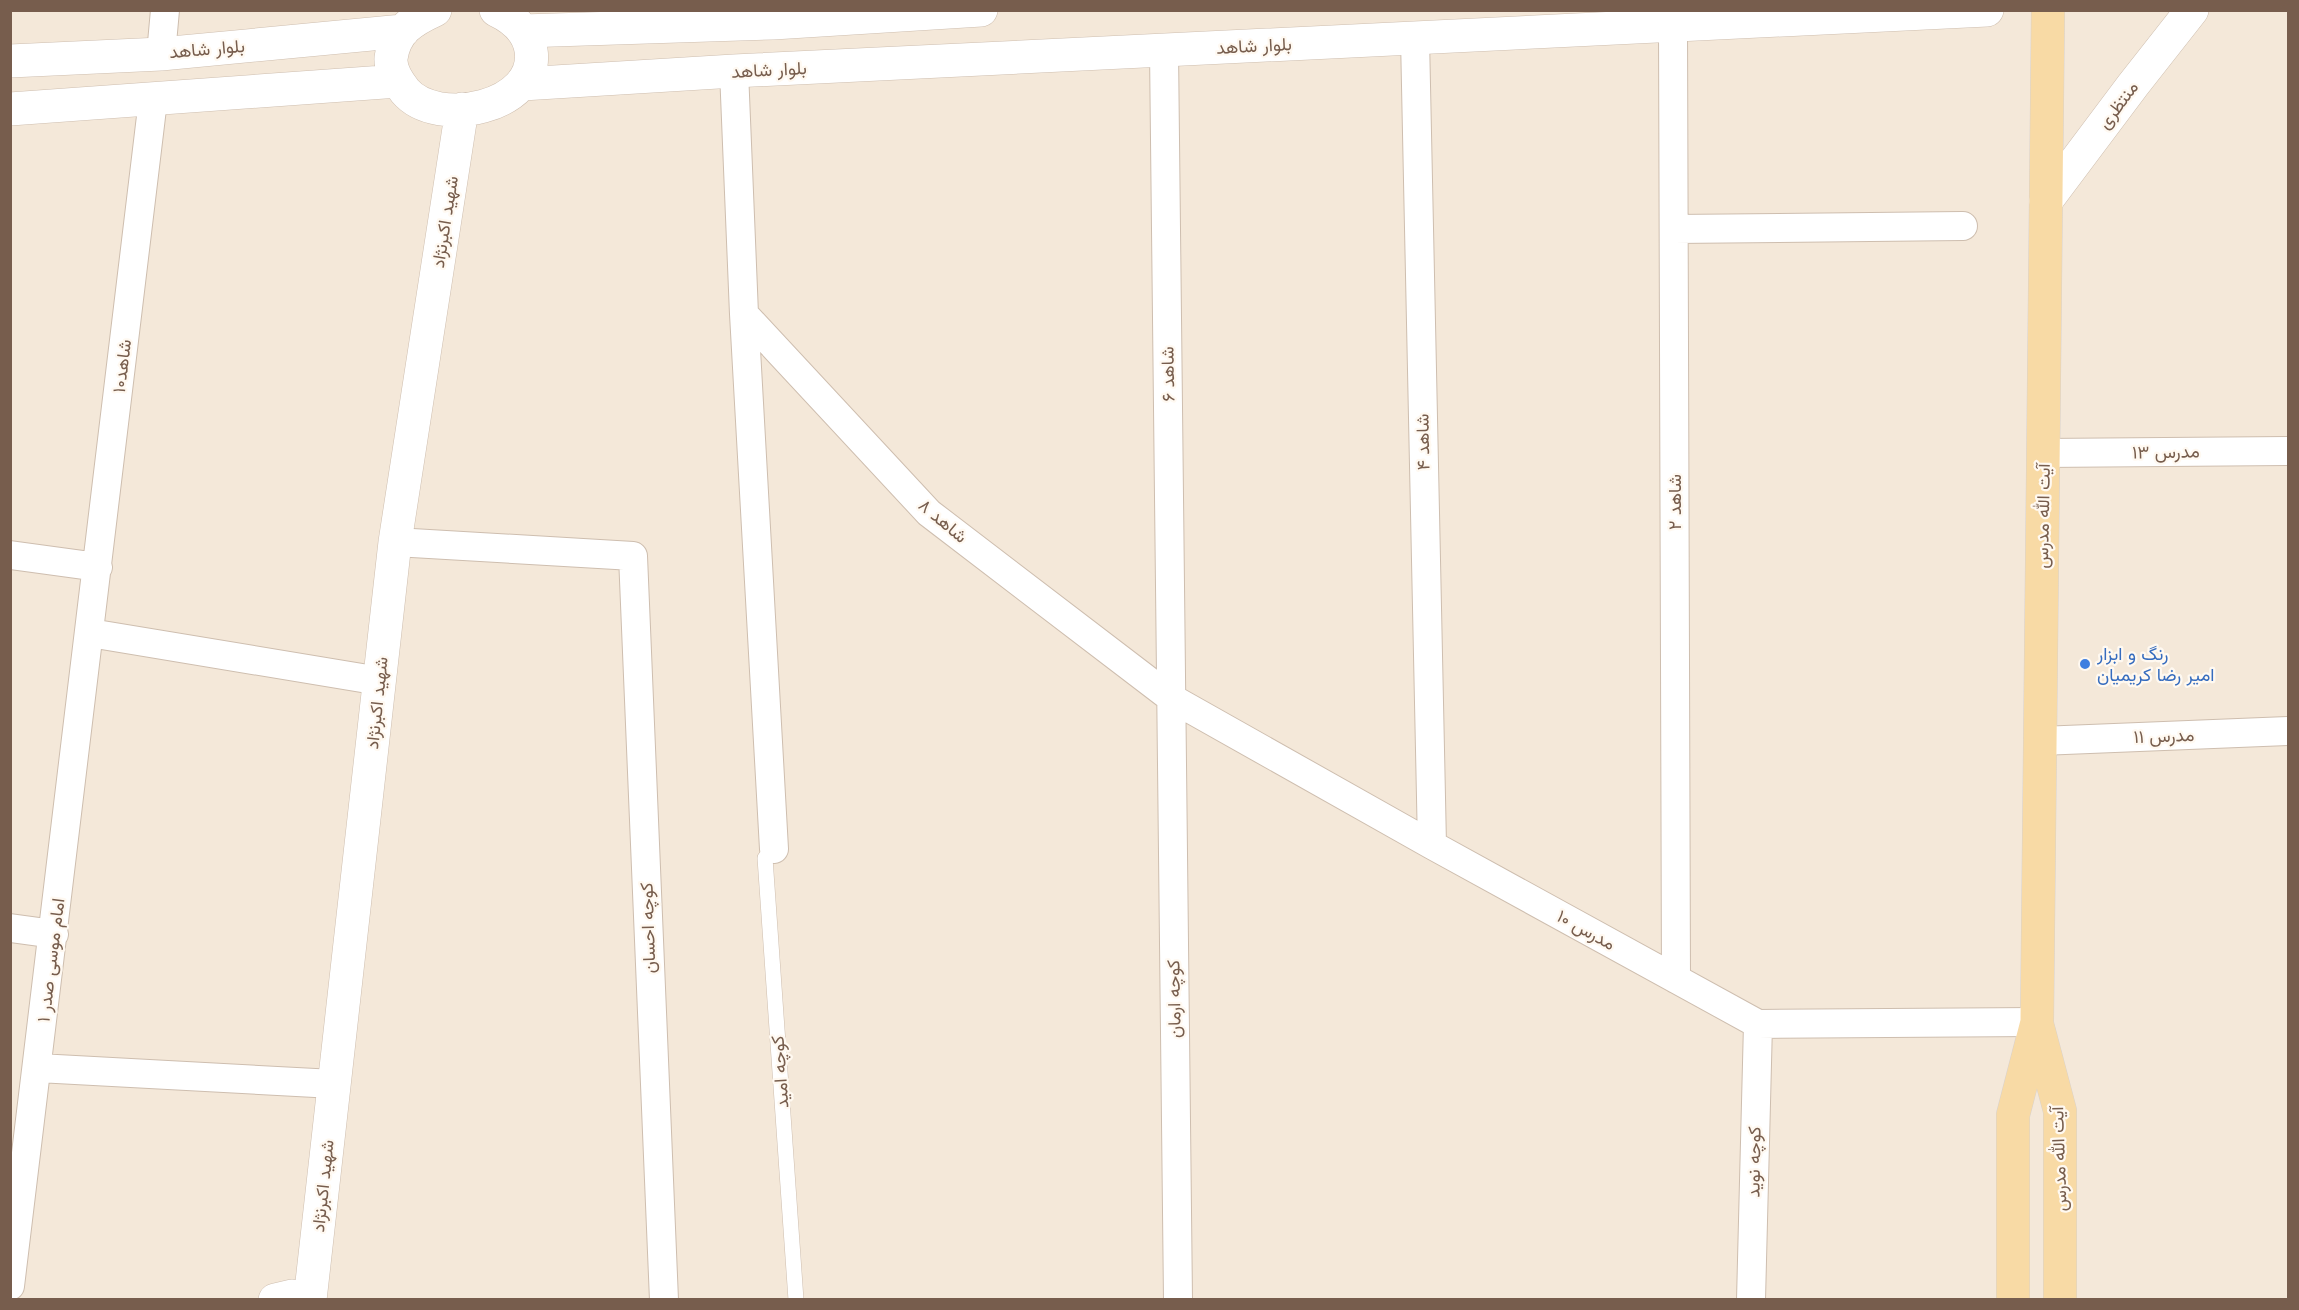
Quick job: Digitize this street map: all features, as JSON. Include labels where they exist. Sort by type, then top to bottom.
[{"type":"main road","name":"آیت الله مدرس","points":[[2013,1299],[2013,1115],[2037,1022],[2048,10]]},
{"type":"main road","name":"آیت الله مدرس","points":[[2037,1022],[2060,1111],[2060,1299]]},
{"type":"street","points":[[161,54],[165,10]]},
{"type":"street","points":[[435,10],[417,18],[393,42],[390,64],[398,81],[412,98],[430,107],[452,110],[478,109],[493,103],[522,84],[530,72],[532,57],[529,41],[523,30],[511,18],[496,10]]},
{"type":"street","points":[[523,30],[773,17],[981,10]]},
{"type":"street","name":"بلوار شاهد","points":[[522,84],[734,71],[1987,10]]},
{"type":"street","name":"منتظری","points":[[2046,201],[2192,10]]},
{"type":"street","name":"شاهد ۲","points":[[1673,26],[1676,979]]},
{"type":"street","name":"بلوار شاهد","points":[[10,61],[161,54],[403,31]]},
{"type":"street","name":"شاهد ۴","points":[[1415,38],[1432,845]]},
{"type":"street","name":"شاهد ۶","points":[[1164,50],[1171,698]]},
{"type":"street","points":[[734,71],[744,314],[774,849]]},
{"type":"street","points":[[10,109],[398,81]]},
{"type":"street","name":"شاهد۱۰","points":[[90,633],[153,100]]},
{"type":"street","name":"شهید اکبرنژاد","points":[[309,1299],[395,542],[462,109]]},
{"type":"street","points":[[1674,229],[1964,226]]},
{"type":"street","name":"شاهد ۸","points":[[744,314],[929,513],[1171,698]]},
{"type":"street","name":"مدرس ۱۳","points":[[2043,453],[2289,451]]},
{"type":"street","name":"کوچه احسان","points":[[395,542],[633,556],[664,1299]]},
{"type":"street","points":[[10,555],[98,567]]},
{"type":"street","points":[[90,633],[380,681]]},
{"type":"street","name":"امام موسی صدر ۱","points":[[10,1286],[90,633]]},
{"type":"street","name":"مدرس ۱۰","points":[[1171,698],[1758,1024],[2037,1022]]},
{"type":"street","name":"کوچه ارمان","points":[[1171,698],[1178,1299]]},
{"type":"street","name":"مدرس ۱۱","points":[[2040,741],[2289,731]]},
{"type":"street","points":[[10,928],[54,934]]},
{"type":"street","name":"کوچه نوید","points":[[1751,1299],[1758,1024]]},
{"type":"street","points":[[38,1068],[334,1084]]},
{"type":"street","points":[[274,1299],[292,1296],[309,1299]]},
{"type":"lane","name":"کوچه امید","points":[[774,849],[765,858],[796,1299]]},
{"type":"shaded area","points":[[11,11],[2288,11],[2288,1299],[11,1299]]},
{"type":"place","name":"رنگ و ابزار امیر رضا کریمیان","points":[[2085,664]]}]
